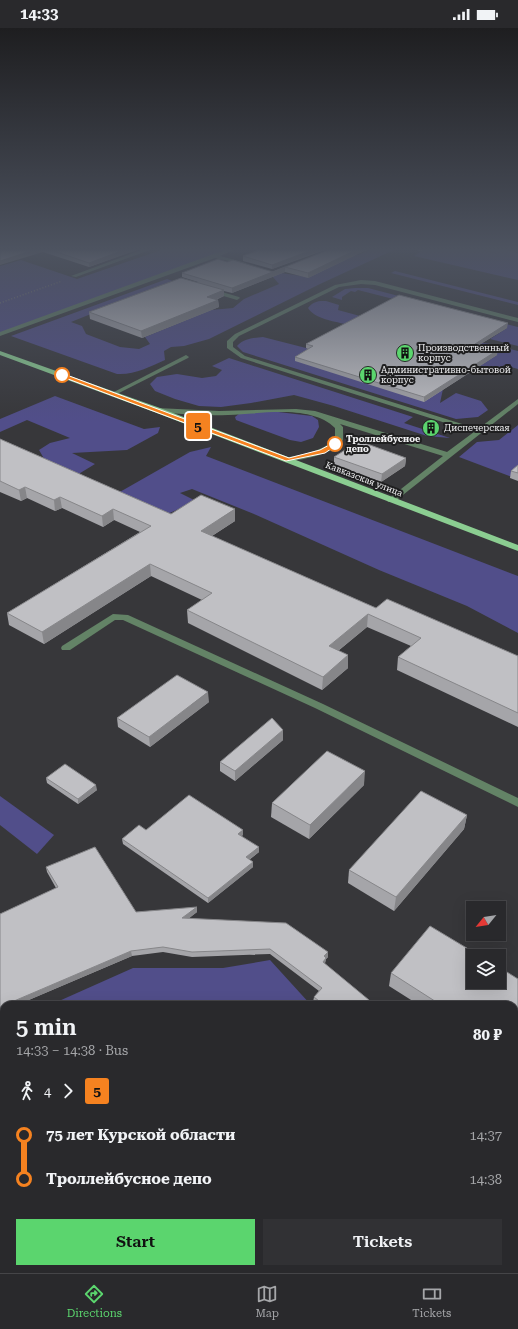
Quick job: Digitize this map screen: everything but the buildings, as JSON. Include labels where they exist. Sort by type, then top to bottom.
[{"type":"main road","name":"Кавказская улица","points":[[0,353],[157,410],[518,548]]},
{"type":"street","points":[[0,334],[78,306]]},
{"type":"street","points":[[296,306],[237,335],[230,341],[230,348],[243,357],[478,432]]},
{"type":"street","points":[[465,306],[518,320]]},
{"type":"street","points":[[113,394],[186,357]]},
{"type":"street","points":[[391,500],[518,402]]},
{"type":"street","points":[[157,410],[233,413],[289,410],[307,412],[448,455]]},
{"type":"street","points":[[288,460],[322,452],[330,448],[339,440],[340,431],[338,427],[323,416]]},
{"type":"street","points":[[66,648],[113,618],[125,617],[319,706],[518,803]]},
{"type":"shaded area","points":[[0,306],[76,306],[0,334]]},
{"type":"shaded area","points":[[93,306],[111,306],[71,322],[82,326],[86,334],[120,347],[139,349],[150,344],[145,337],[211,310],[233,308],[235,306],[275,306],[209,339],[184,346],[171,347],[164,351],[165,360],[148,368],[124,374],[117,374],[11,336]]},
{"type":"shaded area","points":[[310,306],[339,306],[338,310],[360,316],[345,324],[330,321],[315,315],[308,308]]},
{"type":"shaded area","points":[[421,306],[438,306],[518,327],[518,346],[490,339],[507,328]]},
{"type":"shaded area","points":[[263,337],[306,348],[443,389],[440,403],[456,393],[481,401],[488,410],[478,417],[456,419],[243,352],[237,346],[246,340]]},
{"type":"shaded area","points":[[450,339],[491,344],[518,351],[518,369],[504,365],[496,370],[480,366],[497,355]]},
{"type":"shaded area","points":[[229,358],[413,417],[404,423],[450,438],[427,436],[334,406],[294,395],[221,407],[199,406],[155,391],[150,384],[157,377],[177,374],[202,378],[216,376],[222,370],[212,366]]},
{"type":"shaded area","points":[[55,396],[144,429],[160,427],[158,433],[127,450],[72,453],[95,464],[77,475],[46,462],[39,450],[50,443],[70,438],[27,420],[0,432],[0,419]]},
{"type":"shaded area","points":[[270,411],[312,416],[318,420],[319,427],[313,438],[301,442],[290,440],[236,420],[235,417],[240,413]]},
{"type":"shaded area","points":[[518,425],[518,472],[512,477],[459,457],[477,442],[499,440]]},
{"type":"shaded area","points":[[211,447],[206,456],[518,576],[518,633],[467,606],[379,570],[254,514],[192,489],[180,493],[196,501],[161,517],[118,493],[190,452]]},
{"type":"shaded area","points":[[0,796],[54,835],[37,854],[0,825]]},
{"type":"shaded area","points":[[270,960],[307,1001],[59,1001],[133,968],[223,968]]},
{"type":"bus line","name":"5","points":[[62,375],[288,460],[322,452],[335,444]]},
{"type":"place","name":"Производственный корпус","points":[[405,353]]},
{"type":"place","name":"Административно-бытовой корпус","points":[[368,375]]},
{"type":"place","name":"Диспечерская","points":[[431,428]]},
{"type":"place","name":"Троллейбусное депо","points":[[335,444]]}]
